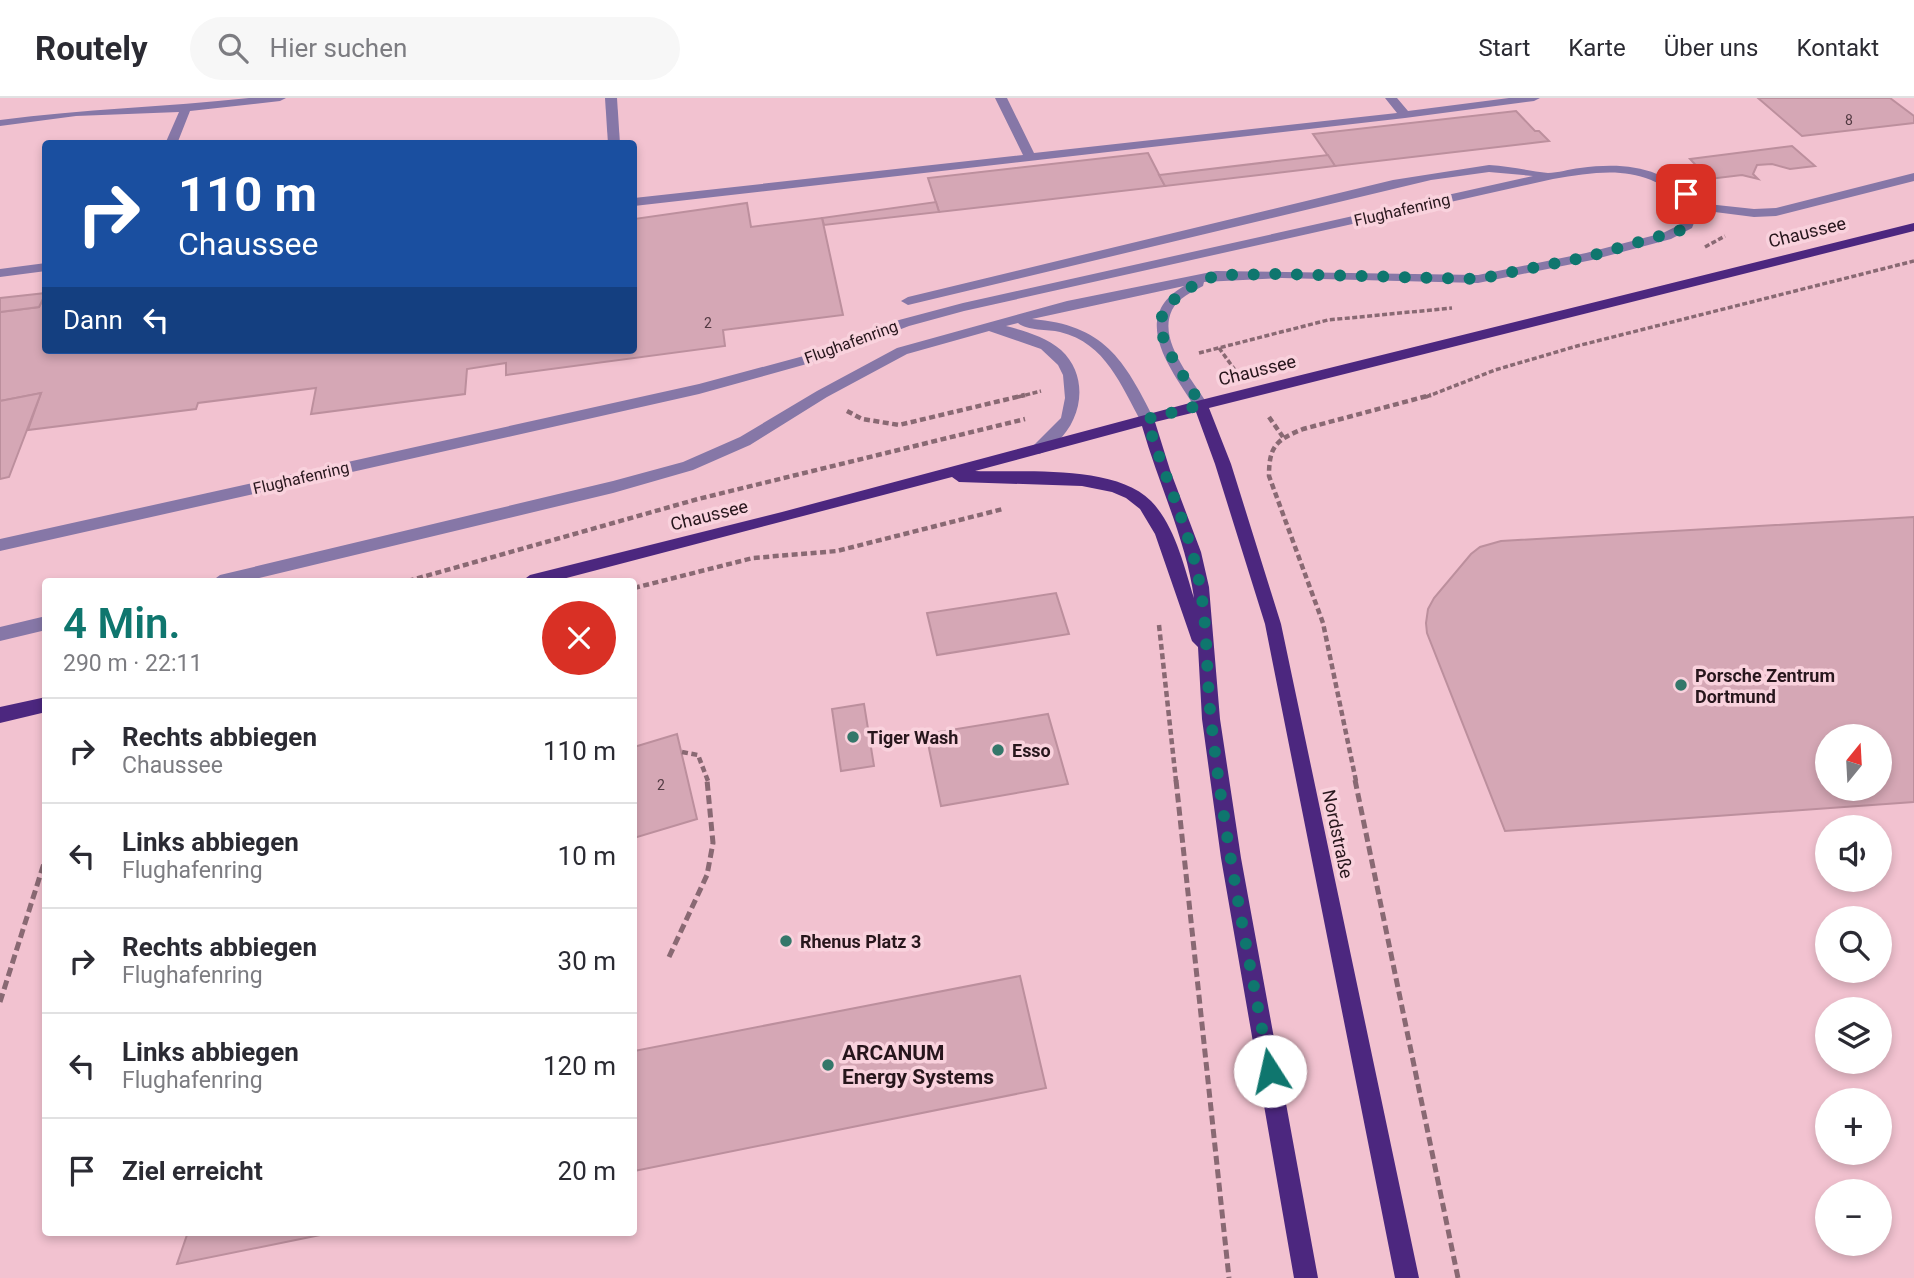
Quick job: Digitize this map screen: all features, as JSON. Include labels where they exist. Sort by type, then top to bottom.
[{"type":"main road","name":"Chaussee","points":[[542,578],[945,475],[1201,405],[1914,227]]},
{"type":"main road","name":"Nordstraße","points":[[1201,405],[1223,464],[1273,624],[1407,1278]]},
{"type":"main road","points":[[1147,419],[1162,470],[1193,552],[1205,616],[1205,654],[1211,719],[1231,858],[1306,1278]]},
{"type":"main road","points":[[945,475],[1085,480],[1113,486],[1136,498],[1155,517],[1164,535],[1205,654]]},
{"type":"main road","points":[[0,715],[42,705]]},
{"type":"street","points":[[0,123],[76,113],[186,108],[280,98]]},
{"type":"street","points":[[611,98],[614,140]]},
{"type":"street","points":[[1001,98],[1030,158]]},
{"type":"street","points":[[1391,98],[1405,115]]},
{"type":"street","points":[[637,202],[1534,98]]},
{"type":"street","points":[[173,140],[186,108]]},
{"type":"street","points":[[908,301],[1393,184],[1473,169],[1504,167],[1550,177]]},
{"type":"street","name":"Flughafenring","points":[[0,545],[699,389],[816,356],[904,323],[963,307],[1550,177],[1611,169],[1638,172],[1676,186],[1694,206],[1688,225],[1667,236],[1587,257],[1478,279],[1216,275],[1067,305],[902,351],[844,381],[745,441],[688,466],[600,490],[233,578]]},
{"type":"street","points":[[1694,206],[1754,213],[1776,212],[1914,177]]},
{"type":"street","points":[[0,273],[42,268]]},
{"type":"street","name":"Flughafenring","points":[[1201,405],[1173,359],[1163,337],[1160,322],[1164,311],[1181,292],[1216,275]]},
{"type":"street","name":"Flughafenring","points":[[990,328],[1026,323],[1051,324],[1076,331],[1100,345],[1118,364],[1147,419]]},
{"type":"street","name":"Flughafenring","points":[[990,328],[1016,333],[1050,348],[1068,368],[1072,383]]},
{"type":"street","points":[[1039,449],[1066,421],[1072,400],[1072,383]]},
{"type":"street","points":[[0,634],[42,624]]},
{"type":"path","points":[[1458,1278],[1324,623],[1269,476],[1269,454],[1283,437],[1303,429],[1428,396],[1495,370],[1577,346],[1914,261]]},
{"type":"path","points":[[844,409],[862,419],[899,425],[1072,383]]},
{"type":"path","points":[[419,578],[698,499],[1037,416],[1072,383]]},
{"type":"path","points":[[637,587],[753,558],[837,551],[1006,508]]},
{"type":"path","points":[[1158,616],[1229,1278]]},
{"type":"path","points":[[669,957],[707,875],[713,843],[707,775],[698,755],[682,752]]},
{"type":"path","points":[[0,1002],[42,869]]},
{"type":"building","points":[[1758,98],[1890,98],[1914,116],[1914,123],[1802,136]]},
{"type":"building","points":[[1516,111],[1549,141],[1335,166],[1313,134]]},
{"type":"building","points":[[1792,146],[1815,166],[1790,169],[1772,164],[1757,165],[1753,174],[1758,179],[1742,175],[1709,179],[1690,159]]},
{"type":"building","points":[[1148,153],[1165,186],[939,212],[928,178]]},
{"type":"building","points":[[1328,155],[1335,166],[1165,186],[1159,175]]},
{"type":"building","points":[[936,202],[939,212],[824,225],[822,218]]},
{"type":"building","points":[[747,203],[751,227],[822,218],[843,315],[723,330],[725,346],[506,375],[506,363],[467,369],[465,394],[311,414],[316,388],[198,403],[196,409],[28,430],[41,393],[0,401],[0,312],[39,307],[42,301],[42,354],[637,354],[637,219]]},
{"type":"building","points":[[42,293],[39,307],[0,312],[0,298]]},
{"type":"building","points":[[41,393],[9,477],[0,479],[0,401]]},
{"type":"building","name":"Porsche Zentrum Dortmund","points":[[1914,517],[1914,802],[1505,831],[1427,633],[1426,623],[1428,609],[1434,598],[1480,547],[1501,541]]},
{"type":"building","points":[[1056,593],[1069,634],[937,655],[927,613]]},
{"type":"building","name":"Tiger Wash","points":[[864,704],[874,766],[841,771],[832,709]]},
{"type":"building","points":[[1048,714],[1068,784],[941,806],[926,734]]},
{"type":"building","points":[[677,734],[697,819],[637,837],[637,746]]},
{"type":"building","points":[[1020,976],[1046,1088],[637,1170],[637,1050]]},
{"type":"building","points":[[187,1236],[315,1236],[177,1264]]},
{"type":"place","name":"Porsche Zentrum Dortmund","points":[[1681,685]]},
{"type":"place","name":"Tiger Wash","points":[[853,737]]},
{"type":"place","name":"Esso","points":[[998,750]]},
{"type":"place","name":"Rhenus Platz 3","points":[[786,941]]},
{"type":"place","name":"ARCANUM Energy Systems","points":[[828,1065]]},
{"type":"route","points":[[1270,1071],[1231,858],[1211,719],[1205,654],[1205,616],[1200,587],[1193,552],[1162,470],[1147,419],[1201,405],[1163,337],[1160,322],[1164,311],[1181,292],[1216,275],[1308,274],[1465,280],[1505,275],[1587,257],[1681,230],[1692,218],[1694,206],[1686,194]]}]
